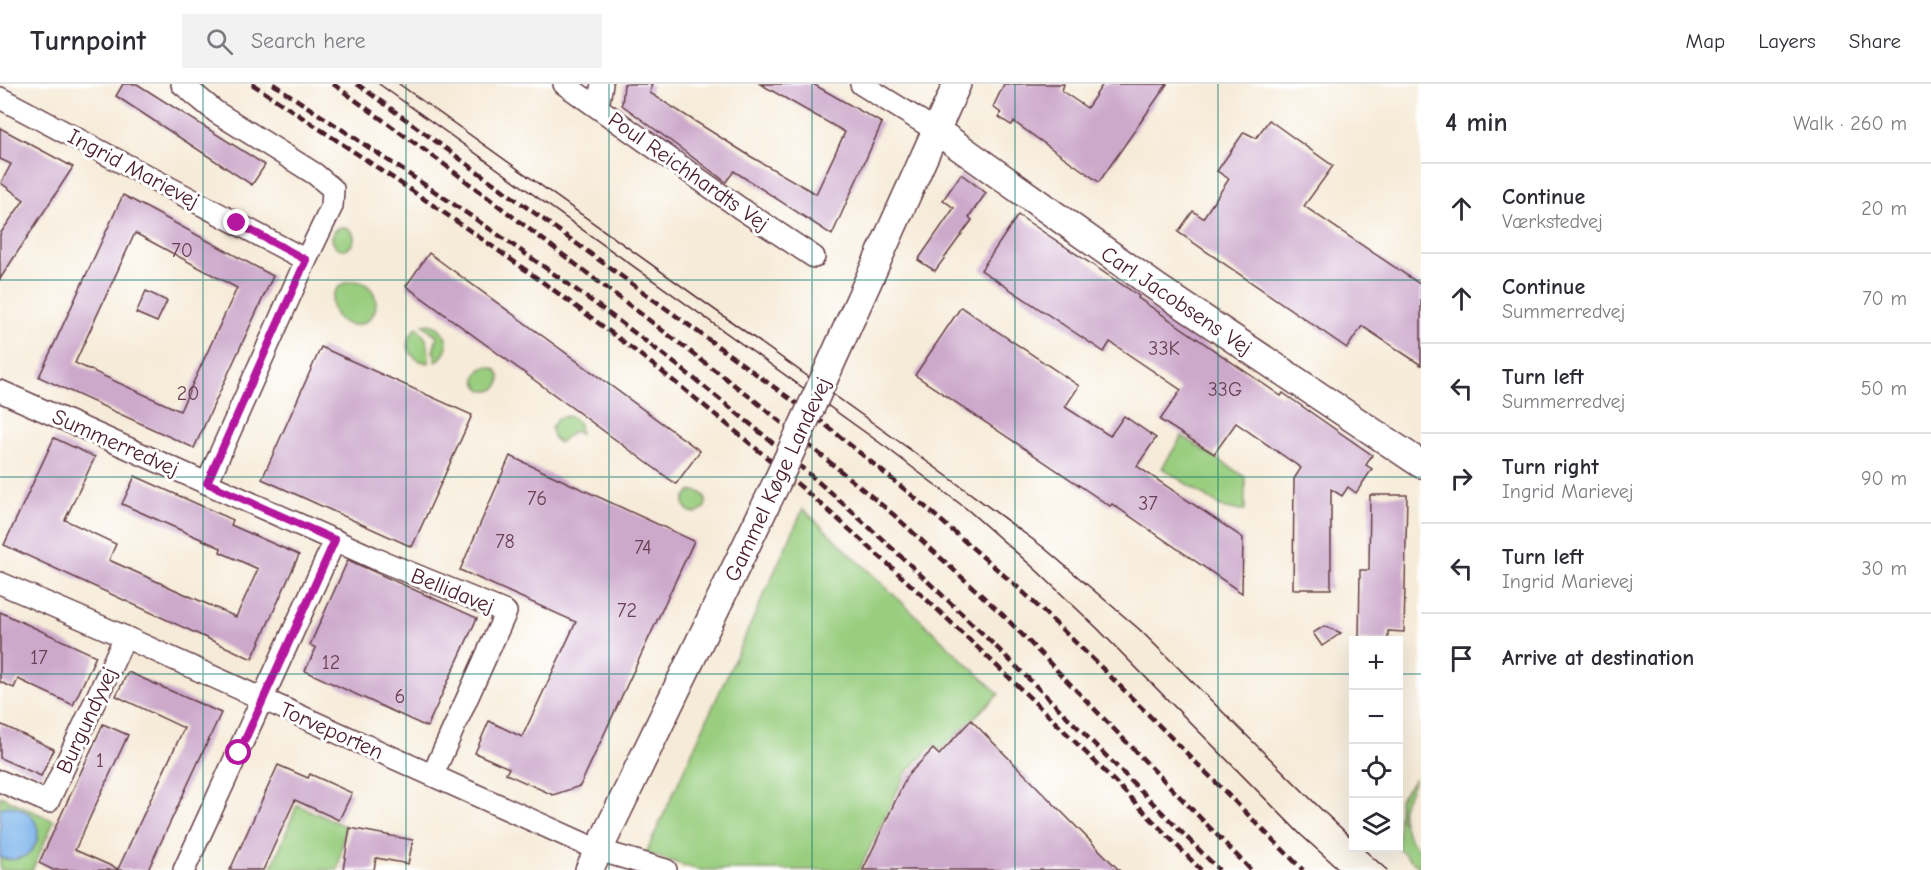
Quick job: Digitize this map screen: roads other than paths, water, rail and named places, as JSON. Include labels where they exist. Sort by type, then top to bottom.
[{"type":"street","points":[[182,84],[216,112],[315,174],[333,189],[332,206],[207,483]]},
{"type":"street","name":"Poul Reichhardts Vej","points":[[564,84],[813,258]]},
{"type":"street","points":[[598,106],[602,84]]},
{"type":"street","points":[[861,84],[937,131]]},
{"type":"street","name":"Gammel Køge Landevej","points":[[593,860],[776,484],[957,84]]},
{"type":"street","name":"Ingrid Marievej","points":[[0,98],[306,260]]},
{"type":"street","name":"Carl Jacobsens Vej","points":[[937,131],[1156,287],[1421,464]]},
{"type":"street","points":[[0,372],[0,392]]},
{"type":"street","name":"Summerredvej","points":[[0,392],[335,540]]},
{"type":"street","points":[[184,870],[335,540]]},
{"type":"street","name":"Bellidavej","points":[[335,540],[506,612],[433,774]]},
{"type":"street","name":"Torveporten","points":[[0,583],[433,774],[593,860],[666,870]]},
{"type":"street","name":"Burgundyvej","points":[[0,781],[48,802],[125,637]]},
{"type":"water","points":[[9,806],[23,810],[33,818],[37,828],[38,838],[34,848],[26,855],[15,859],[0,858],[0,808]]},
{"type":"tram line","points":[[379,84],[887,448],[968,510],[1097,628],[1301,835],[1340,870]]},
{"type":"tram line","points":[[399,84],[1043,547],[1139,629],[1349,835]]},
{"type":"tram line","points":[[1367,852],[1387,870]]},
{"type":"railway","points":[[252,84],[544,283],[712,412],[833,514],[950,621],[1070,737],[1201,870]]},
{"type":"railway","points":[[273,84],[568,284],[626,326],[738,414],[864,522],[924,578],[1044,694],[1219,870]]},
{"type":"railway","points":[[333,84],[441,162],[754,400],[894,515],[1004,616],[1251,870]]},
{"type":"railway","points":[[357,84],[822,422],[914,497],[1023,592],[1303,870]]}]
